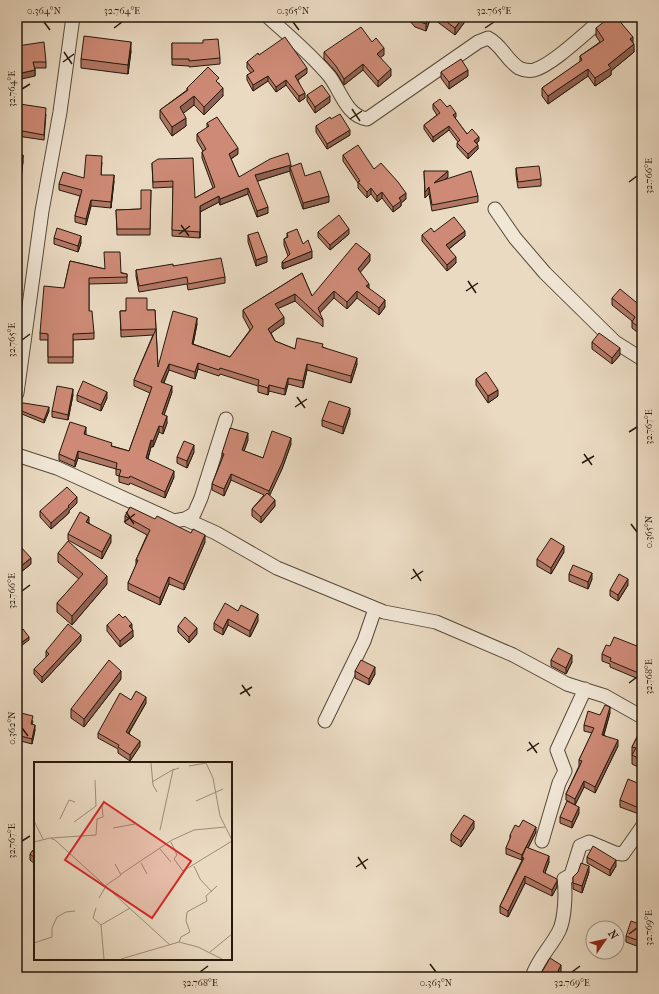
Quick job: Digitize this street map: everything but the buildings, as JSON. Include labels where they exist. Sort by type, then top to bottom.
[{"type":"street","points":[[17,393],[42,211],[60,112],[73,17]]},
{"type":"street","points":[[268,17],[286,32],[330,78],[350,109],[358,118],[367,119],[478,42],[488,38],[492,40],[510,61],[520,68],[533,70],[544,66],[558,56],[605,17]]},
{"type":"street","points":[[495,209],[515,238],[545,273],[615,342],[642,359]]},
{"type":"street","points":[[17,455],[57,468],[174,521],[185,519],[194,514],[201,498],[226,419]]},
{"type":"street","points":[[185,519],[216,533],[277,568],[375,609],[436,622],[513,655],[567,684],[605,696],[642,717]]},
{"type":"street","points":[[325,721],[364,641],[375,609]]},
{"type":"street","points":[[542,841],[559,783],[565,770],[557,750],[585,689]]},
{"type":"street","points":[[532,977],[535,968],[560,930],[566,892],[564,879],[571,875],[580,846],[589,842],[615,854],[624,854],[642,827]]}]
